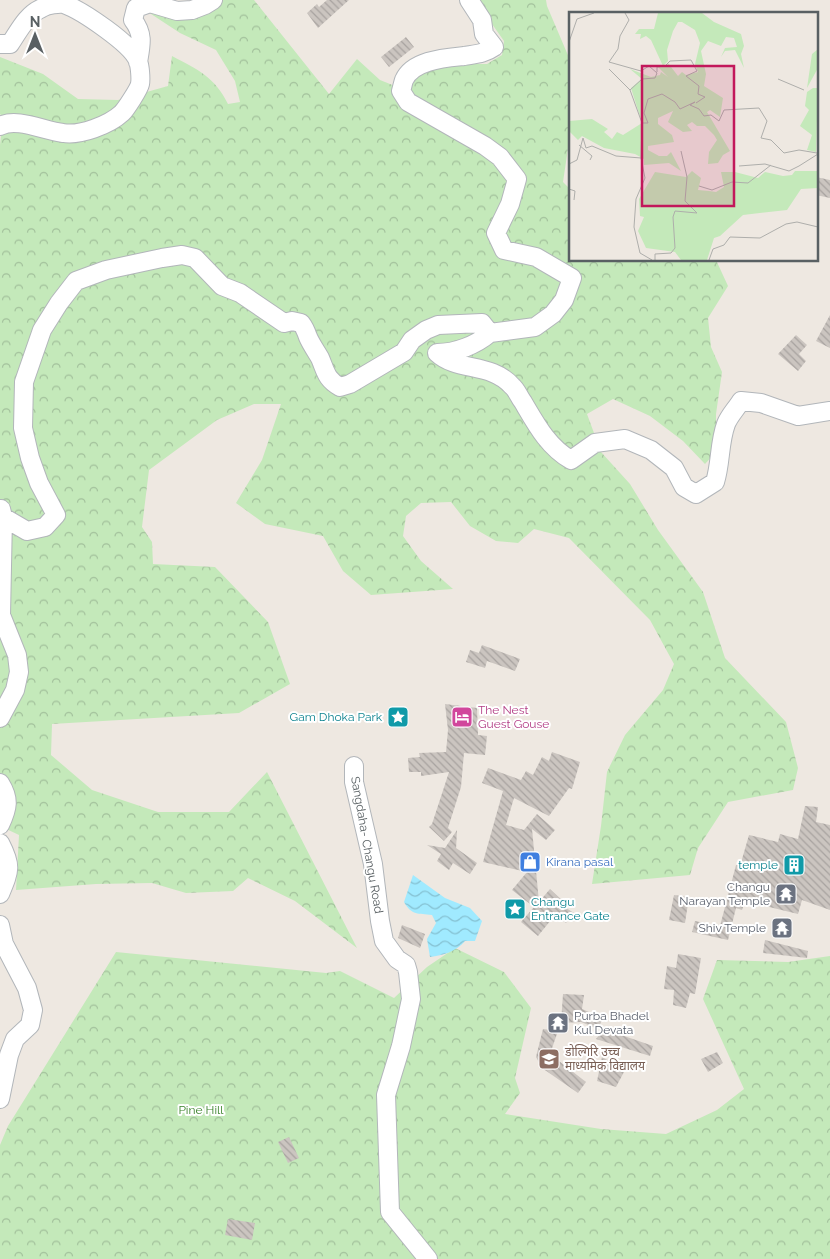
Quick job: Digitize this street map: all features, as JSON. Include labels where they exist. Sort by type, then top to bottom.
[{"type":"street","points":[[0,126],[6,123],[29,125],[64,134],[87,132],[123,113],[140,84],[138,62],[142,42],[140,29],[133,20],[136,8],[150,3],[177,11],[192,10],[213,0]]},
{"type":"street","points":[[469,0],[482,20],[484,34],[494,47],[486,53],[425,63],[414,68],[404,79],[401,91],[408,102],[485,146],[500,157],[517,179],[510,204],[496,232],[504,250],[536,257],[572,278],[564,300],[553,314],[535,327],[490,333],[480,341],[449,353],[437,353],[444,360],[495,372],[513,386],[548,442],[559,453],[571,460],[595,443],[625,439],[652,450],[674,468],[684,487],[696,494],[715,482],[719,470],[727,423],[741,401],[761,402],[798,416],[830,411]]},
{"type":"street","points":[[0,44],[10,44],[28,17],[35,12],[43,7],[62,4],[84,15],[116,36],[128,46],[138,62]]},
{"type":"street","points":[[2,512],[26,531],[45,527],[56,515],[39,483],[30,458],[23,428],[24,382],[42,330],[59,302],[76,281],[106,270],[162,258],[182,255],[196,258],[222,286],[240,293],[284,323],[292,321],[301,323],[306,329],[307,336],[324,370],[332,382],[340,387],[350,384],[404,352],[412,340],[426,330],[438,325],[482,323],[490,333]]},
{"type":"street","points":[[0,718],[15,690],[19,672],[17,655],[1,615],[2,512]]},
{"type":"street","name":"Sangdaha- Changu Road","points":[[354,766],[354,782],[373,864],[384,941],[397,959],[406,965],[411,999],[401,1046],[386,1095],[390,1212],[428,1259]]},
{"type":"street","points":[[0,783],[7,793],[6,812],[0,825]]},
{"type":"street","points":[[0,843],[8,858],[8,875],[0,894]]},
{"type":"street","points":[[0,925],[4,944],[27,988],[33,1010],[30,1025],[15,1039],[9,1055],[0,1098]]},
{"type":"green space","points":[[223,0],[254,0],[329,94],[357,59],[380,80],[395,86],[422,71],[466,64],[487,64],[502,55],[504,41],[475,0],[546,0],[569,58],[569,142],[563,182],[569,188],[569,261],[716,261],[728,286],[708,318],[711,347],[722,372],[716,414],[716,452],[705,464],[683,441],[650,416],[613,399],[587,414],[601,452],[630,484],[658,530],[703,592],[725,658],[786,722],[798,768],[793,790],[728,802],[698,848],[690,875],[592,884],[607,772],[625,735],[663,690],[674,664],[650,620],[569,538],[534,529],[518,543],[496,541],[470,526],[451,502],[421,503],[406,516],[403,536],[421,561],[453,589],[371,595],[343,571],[323,536],[265,524],[236,503],[262,460],[281,404],[254,404],[217,420],[149,470],[142,527],[152,542],[153,564],[215,567],[268,622],[290,684],[239,713],[52,724],[51,755],[92,790],[158,812],[229,812],[267,772],[357,948],[295,901],[248,878],[233,891],[186,893],[152,883],[96,884],[16,890],[19,835],[0,826],[0,145],[3,117],[0,114],[0,57],[43,74],[78,99],[118,100],[168,86],[172,56],[211,80],[228,104],[240,102],[235,81],[216,50],[180,33],[148,12],[196,16],[217,9]]},
{"type":"green space","name":"Pine Hill","points":[[455,948],[504,972],[531,1008],[515,1078],[520,1093],[505,1114],[601,1129],[666,1134],[717,1110],[744,1089],[703,999],[717,960],[788,962],[830,956],[830,1259],[0,1259],[0,1145],[8,1126],[116,952],[326,973],[340,971],[394,998],[427,967]]},
{"type":"water","points":[[413,875],[445,898],[470,908],[482,921],[475,941],[465,941],[453,950],[430,957],[427,939],[436,923],[432,915],[413,912],[404,902]]},
{"type":"building","points":[[327,0],[349,0],[318,28],[307,13],[317,4],[319,7]]},
{"type":"building","points":[[406,37],[414,47],[389,67],[381,57]]},
{"type":"building","points":[[818,177],[830,180],[830,198],[818,195]]},
{"type":"building","points":[[830,315],[830,348],[816,341]]},
{"type":"building","points":[[796,335],[807,345],[799,354],[806,361],[798,371],[778,354]]},
{"type":"building","points":[[482,645],[520,659],[515,671],[487,661],[485,668],[466,662],[470,650],[479,653]]},
{"type":"building","points":[[445,704],[477,708],[478,735],[487,736],[485,755],[464,753],[461,787],[448,828],[452,832],[444,841],[429,827],[432,824],[449,772],[421,776],[421,772],[409,772],[408,758],[420,757],[419,753],[446,752],[448,730]]},
{"type":"building","points":[[552,752],[580,762],[572,789],[569,788],[549,816],[514,798],[506,825],[524,830],[537,814],[555,830],[546,840],[532,829],[539,902],[550,889],[565,903],[563,906],[574,913],[566,923],[555,915],[538,936],[521,922],[534,907],[512,890],[527,872],[483,862],[503,791],[482,783],[488,768],[521,780],[526,771],[533,775],[542,757],[549,761]]},
{"type":"building","points":[[805,806],[818,807],[816,822],[830,825],[830,910],[802,900],[798,914],[745,901],[742,910],[736,908],[728,940],[692,932],[695,921],[720,926],[736,865],[740,866],[749,835],[778,842],[780,834],[798,839]]},
{"type":"building","points":[[457,830],[456,848],[477,863],[470,874],[453,863],[449,870],[437,861],[441,854],[427,845],[445,848]]},
{"type":"building","points":[[674,895],[689,897],[685,923],[669,920]]},
{"type":"building","points":[[402,925],[425,934],[420,948],[398,938]]},
{"type":"building","points":[[765,940],[808,951],[807,958],[763,953]]},
{"type":"building","points":[[678,954],[701,958],[695,994],[690,993],[686,1008],[673,1005],[674,990],[664,989],[667,966],[676,968]]},
{"type":"building","points":[[563,994],[584,995],[582,1009],[603,1018],[598,1029],[581,1022],[561,1023]]},
{"type":"building","points":[[543,1029],[558,1031],[550,1054],[586,1082],[578,1093],[542,1068],[536,1057]]},
{"type":"building","points":[[604,1029],[653,1046],[650,1056],[596,1039]]},
{"type":"building","points":[[717,1052],[723,1063],[708,1072],[701,1059]]},
{"type":"building","points":[[602,1057],[625,1070],[616,1087],[597,1081]]},
{"type":"building","points":[[289,1137],[299,1158],[288,1163],[278,1142]]},
{"type":"building","points":[[228,1219],[255,1223],[252,1240],[225,1235]]},
{"type":"place","name":"Gam Dhoka Park","points":[[398,717]]},
{"type":"place","name":"The Nest Guest Gouse","points":[[462,717]]},
{"type":"place","name":"Kirana pasal","points":[[530,862]]},
{"type":"place","name":"temple","points":[[794,865]]},
{"type":"place","name":"Changu Narayan Temple","points":[[786,894]]},
{"type":"place","name":"Changu Entrance Gate","points":[[515,909]]},
{"type":"place","name":"Shiv Temple","points":[[782,928]]},
{"type":"place","name":"Purba Bhadel Kul Devata","points":[[558,1023]]},
{"type":"place","name":"डोल्गिरि उच्च माध्यमिक विद्यालय","points":[[549,1059]]}]
